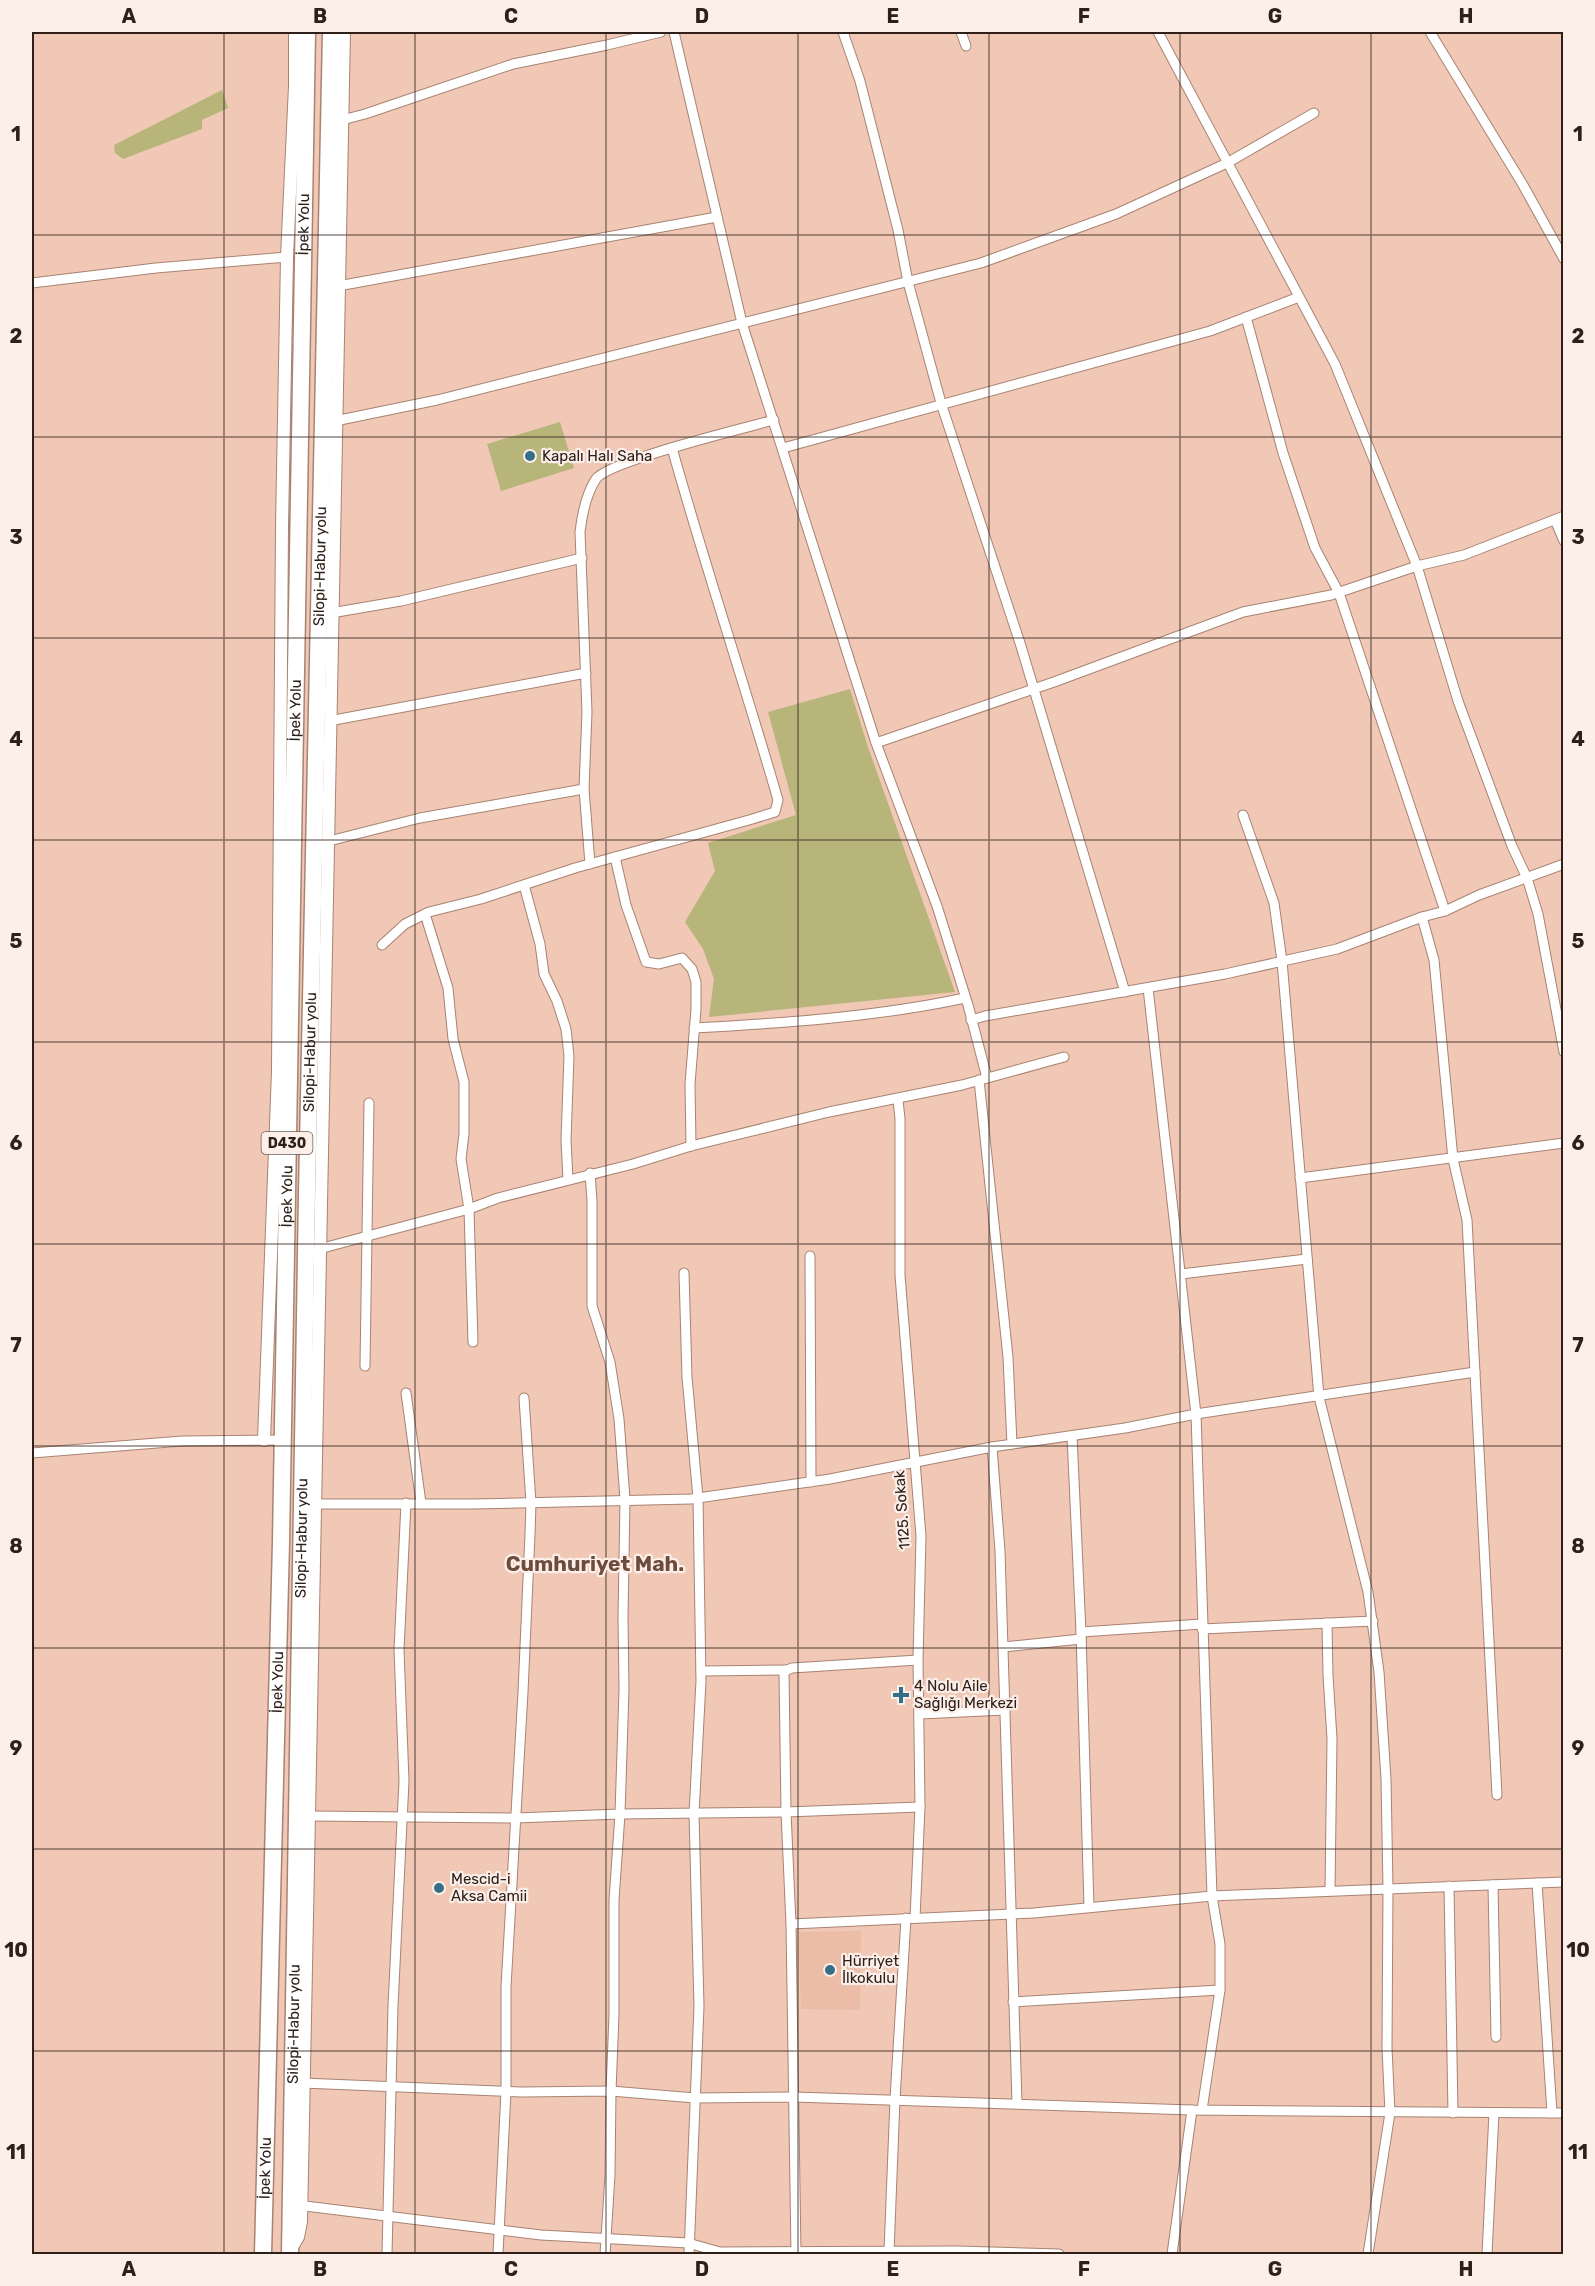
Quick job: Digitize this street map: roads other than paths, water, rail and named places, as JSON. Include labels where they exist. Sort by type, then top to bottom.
[{"type":"highway","name":"İpek Yolu","points":[[263,2254],[278,1652],[307,32]]},
{"type":"highway","name":"Silopi-Habur yolu","points":[[290,2253],[296,2204],[299,1652],[332,32]]},
{"type":"highway","points":[[278,1652],[299,1652]]},
{"type":"street","points":[[264,1440],[278,1071],[282,526],[287,257],[295,86],[295,32]]},
{"type":"street","points":[[344,32],[309,1816],[303,2083],[296,2204],[541,2235],[688,2243],[720,2252],[1059,2254]]},
{"type":"street","points":[[342,120],[513,64],[661,32]]},
{"type":"street","points":[[674,32],[742,323],[876,743],[937,906],[972,1020],[983,1079],[1007,1345],[1012,1444]]},
{"type":"street","points":[[843,32],[861,81],[898,230],[908,282],[941,403],[1020,643],[1125,992]]},
{"type":"street","points":[[961,32],[966,46]]},
{"type":"street","points":[[1158,32],[1335,364],[1416,566],[1458,701],[1512,846],[1527,878],[1538,914],[1563,1052]]},
{"type":"street","points":[[1430,32],[1523,185],[1563,259]]},
{"type":"street","points":[[335,421],[437,400],[981,263],[1104,218],[1227,163],[1314,113]]},
{"type":"street","points":[[338,286],[717,217]]},
{"type":"street","points":[[32,283],[156,268],[287,257]]},
{"type":"street","points":[[783,448],[1210,331],[1299,297]]},
{"type":"street","points":[[1246,317],[1283,453],[1311,537],[1339,593],[1445,911]]},
{"type":"street","points":[[590,864],[584,789],[587,712],[580,532],[583,512],[596,478],[622,463],[774,420]]},
{"type":"street","points":[[382,945],[405,924],[425,914],[590,864],[775,812],[778,800],[701,552],[672,448]]},
{"type":"street","points":[[876,743],[1243,612],[1339,593],[1416,566],[1464,555],[1559,518],[1563,541]]},
{"type":"street","points":[[331,613],[401,601],[582,558]]},
{"type":"street","points":[[329,721],[586,673]]},
{"type":"street","points":[[329,841],[420,818],[584,789]]},
{"type":"street","points":[[1243,815],[1274,903],[1282,961],[1319,1397],[1373,1621],[1379,1672],[1386,1779],[1387,2048],[1390,2113],[1368,2254]]},
{"type":"street","points":[[615,857],[626,905],[646,962],[659,964],[682,958],[692,969],[696,982],[690,1084],[691,1146]]},
{"type":"street","points":[[972,1020],[1148,988],[1337,949],[1422,917],[1445,911],[1479,895],[1563,864]]},
{"type":"street","points":[[524,885],[540,944],[544,974],[557,1001],[566,1029],[569,1056],[566,1140],[568,1180]]},
{"type":"street","points":[[425,914],[448,988],[453,1039],[464,1082],[464,1134],[461,1159],[469,1209],[473,1342]]},
{"type":"street","points":[[1422,917],[1434,960],[1453,1159],[1467,1220],[1497,1795]]},
{"type":"street","points":[[1148,988],[1196,1414],[1212,1896],[1220,1944],[1220,1990],[1172,2254]]},
{"type":"street","points":[[694,1028],[789,1023],[922,1007],[965,998]]},
{"type":"street","points":[[319,1249],[469,1209],[498,1198],[590,1173],[633,1164],[691,1146],[829,1112],[898,1100],[1064,1057]]},
{"type":"street","name":"1125. Sokak","points":[[889,2252],[895,2099],[920,1807],[918,1660],[921,1536],[900,1275],[898,1100]]},
{"type":"street","points":[[365,1366],[369,1103]]},
{"type":"street","points":[[1300,1178],[1563,1143]]},
{"type":"street","points":[[590,1173],[592,1306],[610,1362],[619,1419],[625,1499],[624,1689],[620,1814],[614,1900],[610,2175],[605,2254]]},
{"type":"street","points":[[810,1256],[811,1482]]},
{"type":"street","points":[[1181,1274],[1307,1260]]},
{"type":"street","points":[[684,1273],[687,1377],[698,1498],[701,1671],[694,1814],[699,2006],[689,2254]]},
{"type":"street","points":[[314,1504],[531,1503],[698,1498],[811,1482],[992,1447],[1475,1372]]},
{"type":"street","points":[[406,1392],[421,1503]]},
{"type":"street","points":[[498,2254],[506,2091],[506,1987],[531,1503],[524,1398]]},
{"type":"street","points":[[1072,1436],[1089,1907]]},
{"type":"street","points":[[32,1453],[182,1441],[282,1440]]},
{"type":"street","points":[[992,1447],[1000,1551],[1017,2103]]},
{"type":"street","points":[[387,2254],[393,2085],[393,2006],[404,1781],[399,1650],[406,1503]]},
{"type":"street","points":[[1003,1647],[1081,1636],[1202,1626],[1373,1621]]},
{"type":"street","points":[[1327,1623],[1332,1739],[1330,1890]]},
{"type":"street","points":[[701,1671],[786,1670],[918,1660]]},
{"type":"street","points":[[786,1670],[783,1682],[791,1924],[796,2253]]},
{"type":"street","points":[[920,1714],[1005,1710]]},
{"type":"street","points":[[309,1816],[516,1818],[920,1807]]},
{"type":"street","points":[[791,1924],[1010,1914],[1212,1896],[1563,1882]]},
{"type":"street","points":[[1537,1883],[1552,2113]]},
{"type":"street","points":[[1492,1885],[1496,2037]]},
{"type":"street","points":[[1449,1886],[1453,2113]]},
{"type":"street","points":[[1013,2002],[1220,1990]]},
{"type":"street","points":[[303,2083],[506,2091],[610,2091],[695,2098],[895,2099],[1197,2110],[1563,2113]]},
{"type":"street","points":[[1487,2254],[1494,2113]]},
{"type":"place","name":"Kapalı Halı Saha","points":[[530,456]]},
{"type":"place","name":"4 Nolu Aile Sağlığı Merkezi","points":[[901,1695]]},
{"type":"place","name":"Mescid-i Aksa Camii","points":[[439,1888]]},
{"type":"place","name":"Hürriyet İlkokulu","points":[[830,1970]]},
{"type":"district","name":"Cumhuriyet Mah.","points":[[595,1563]]}]
